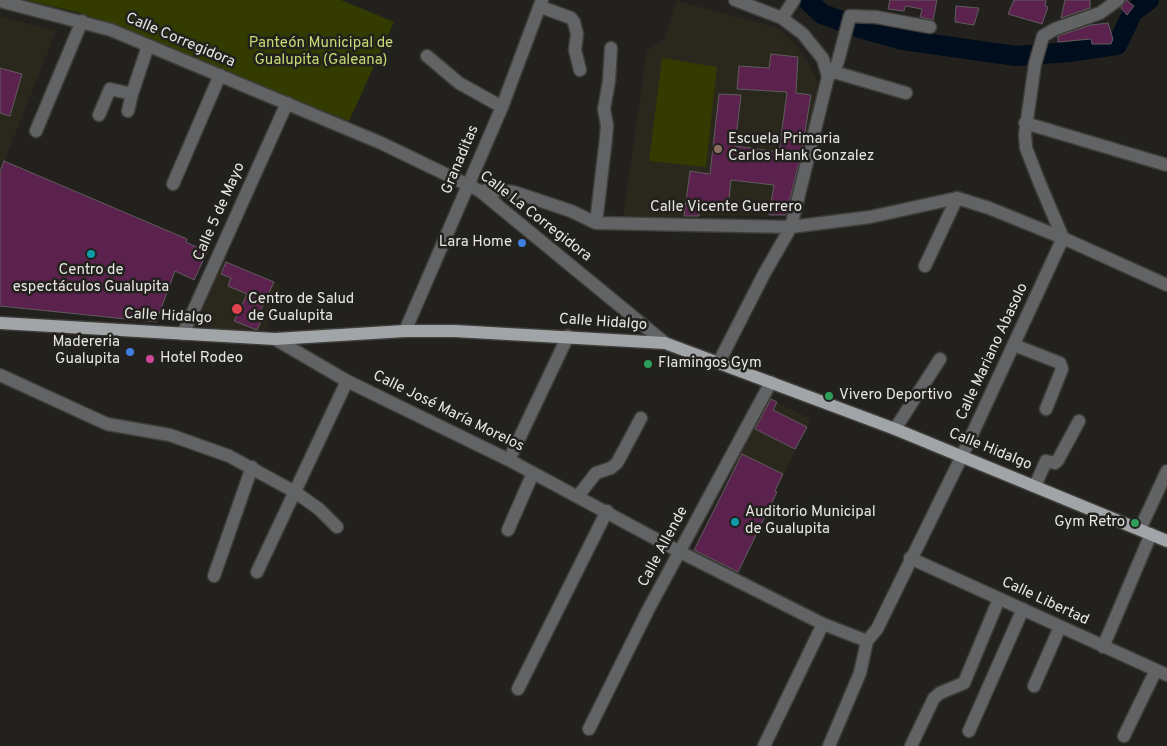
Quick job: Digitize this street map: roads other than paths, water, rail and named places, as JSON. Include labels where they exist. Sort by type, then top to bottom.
[{"type":"main road","name":"Calle Hidalgo","points":[[0,323],[275,340],[405,331],[455,331],[568,336],[665,344],[719,362],[895,429],[1167,540]]},
{"type":"street","points":[[736,0],[782,18],[802,34],[822,59],[831,74],[906,92]]},
{"type":"street","points":[[1063,238],[1026,148],[1025,123],[1035,64],[1043,36],[1055,29],[1100,12],[1118,0]]},
{"type":"street","name":"Calle Corregidora","points":[[0,1],[82,21],[287,103]]},
{"type":"street","points":[[782,18],[794,1]]},
{"type":"street","points":[[541,4],[571,18],[574,22],[577,34],[575,50],[580,70]]},
{"type":"street","name":"Granaditas","points":[[405,331],[502,107],[541,4]]},
{"type":"street","points":[[719,362],[764,274],[792,227],[831,74],[850,16],[876,18],[930,27]]},
{"type":"street","points":[[36,131],[82,21]]},
{"type":"street","points":[[128,111],[148,46]]},
{"type":"street","points":[[596,223],[606,138],[607,125],[604,109],[610,76],[611,48]]},
{"type":"street","points":[[427,56],[459,83],[502,107]]},
{"type":"street","points":[[173,184],[220,75]]},
{"type":"street","points":[[99,115],[110,89],[132,94]]},
{"type":"street","name":"Calle La Corregidora","points":[[287,103],[381,143],[480,191],[665,344]]},
{"type":"street","name":"Calle 5 de Mayo","points":[[183,334],[287,103]]},
{"type":"street","points":[[1025,123],[1167,166]]},
{"type":"street","name":"Calle Vicente Guerrero","points":[[480,191],[502,190],[514,192],[571,211],[596,223],[792,227],[870,217],[957,198],[989,208],[1063,238],[1167,285]]},
{"type":"street","points":[[925,266],[957,198]]},
{"type":"street","name":"Calle Mariano Abasolo","points":[[829,746],[860,673],[867,641],[877,629],[910,558],[962,456],[1063,238]]},
{"type":"street","points":[[509,460],[568,336]]},
{"type":"street","name":"Calle José María Morelos","points":[[275,340],[347,381],[509,460],[607,511],[680,552],[823,624],[867,641]]},
{"type":"street","points":[[1014,345],[1060,363],[1062,370],[1046,408]]},
{"type":"street","points":[[895,429],[940,360]]},
{"type":"street","points":[[0,376],[107,424],[170,435],[204,446],[252,467],[295,492],[318,509],[337,527]]},
{"type":"street","points":[[257,572],[347,381]]},
{"type":"street","name":"Calle Allende","points":[[588,729],[648,610],[771,382]]},
{"type":"street","points":[[578,496],[596,473],[611,468],[617,463],[641,418]]},
{"type":"street","points":[[1035,486],[1046,462],[1055,463],[1058,460],[1079,421]]},
{"type":"street","points":[[214,576],[252,467]]},
{"type":"street","points":[[1103,647],[1167,471]]},
{"type":"street","points":[[508,530],[532,473]]},
{"type":"street","points":[[518,689],[607,511]]},
{"type":"street","name":"Calle Libertad","points":[[910,558],[1161,672]]},
{"type":"street","points":[[912,746],[934,698],[940,693],[964,683],[999,598]]},
{"type":"street","points":[[969,731],[1023,609]]},
{"type":"street","points":[[764,746],[823,624]]},
{"type":"street","points":[[1034,686],[1060,627]]},
{"type":"street","points":[[1124,736],[1161,672]]},
{"type":"waterway","points":[[807,0],[822,14],[860,28],[903,40],[1016,56],[1069,52],[1117,45],[1133,12],[1149,0]]},
{"type":"place","name":"Escuela Primaria Carlos Hank Gonzalez","points":[[718,149]]},
{"type":"place","name":"Lara Home","points":[[522,243]]},
{"type":"place","name":"Centro de espectáculos Gualupita","points":[[91,254]]},
{"type":"place","name":"Centro de Salud de Gualupita","points":[[237,309]]},
{"type":"place","name":"Madereria Gualupita","points":[[130,352]]},
{"type":"place","name":"Hotel Rodeo","points":[[150,359]]},
{"type":"place","name":"Flamingos Gym","points":[[648,364]]},
{"type":"place","name":"Vivero Deportivo","points":[[829,396]]},
{"type":"place","name":"Auditorio Municipal de Gualupita","points":[[735,522]]},
{"type":"place","name":"Gym Retro","points":[[1135,523]]},
{"type":"park label","name":"Panteón Municipal de Gualupita (Galeana)","points":[[321,52]]}]
